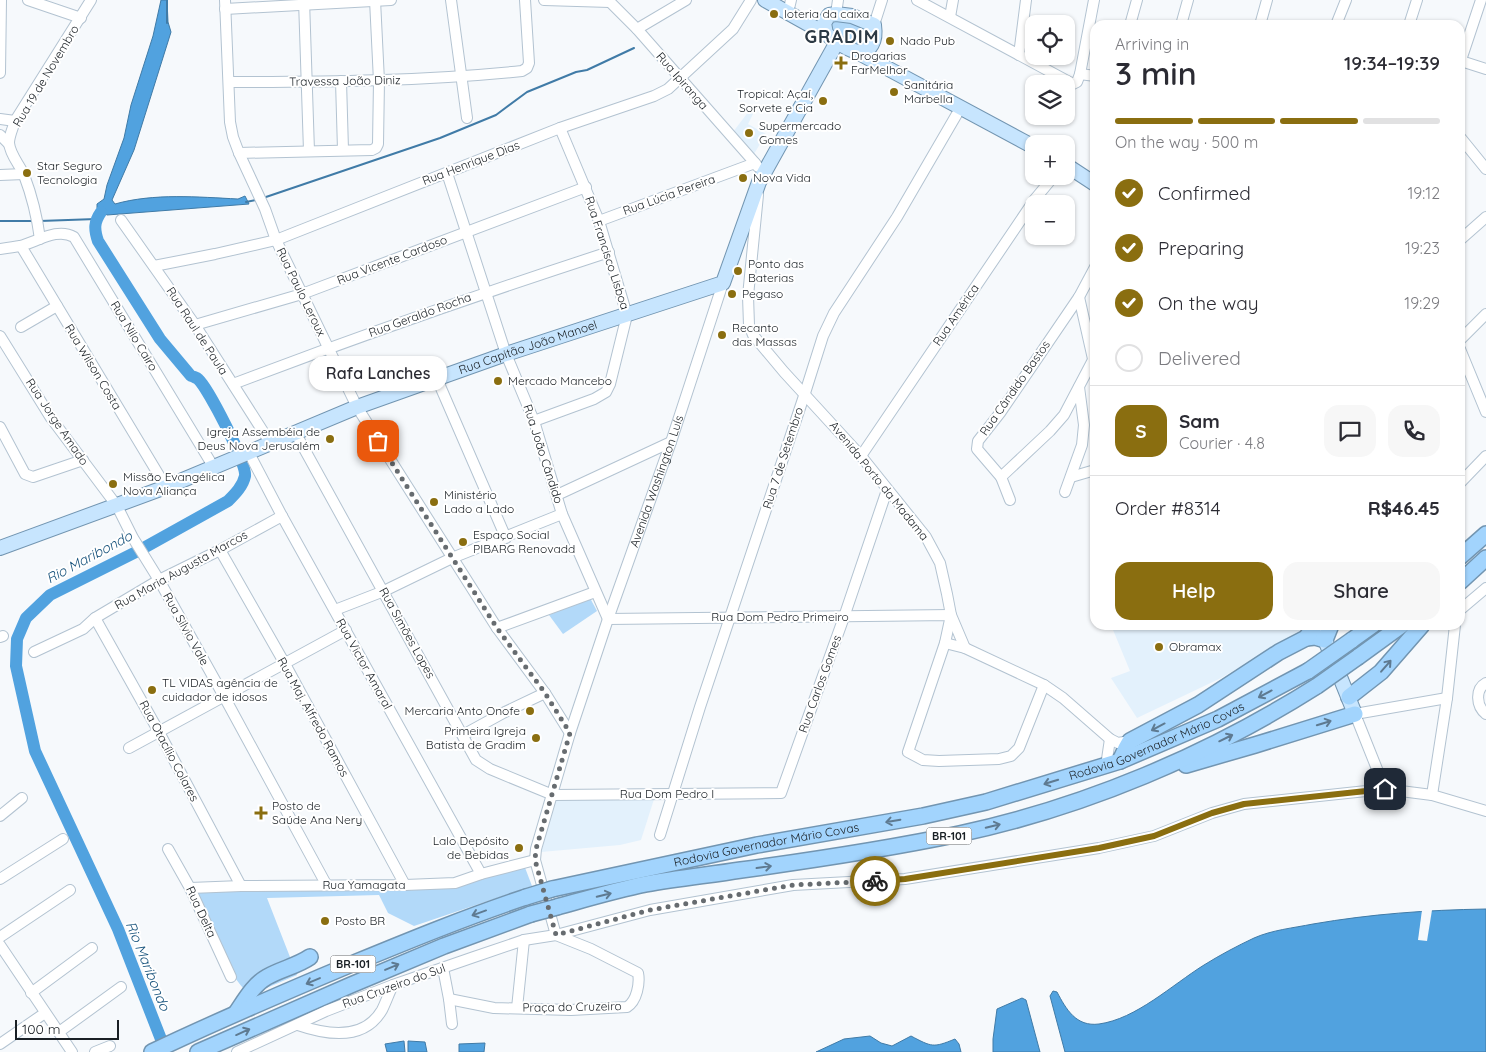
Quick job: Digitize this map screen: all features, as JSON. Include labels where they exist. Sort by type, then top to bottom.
[{"type":"highway","points":[[1465,553],[1486,534]]},
{"type":"highway","points":[[1465,577],[1486,558]]},
{"type":"highway","points":[[1306,638],[1312,630]]},
{"type":"highway","points":[[1120,761],[1130,741],[1198,705],[1278,652],[1306,638],[1315,637],[1325,640],[1330,630]]},
{"type":"highway","name":"Rodovia Governador Mário Covas","points":[[152,1052],[236,1013],[420,935],[480,912],[552,889],[757,845],[923,816],[986,802],[1106,766],[1218,719],[1308,670],[1366,630]]},
{"type":"highway","name":"Rodovia Governador Mário Covas","points":[[198,1052],[427,953],[531,914],[646,884],[832,857],[959,834],[1041,813],[1160,769],[1268,716],[1317,686],[1395,630]]},
{"type":"highway","points":[[1349,697],[1381,672],[1418,630]]},
{"type":"highway","points":[[1160,769],[1188,764],[1356,714]]},
{"type":"highway","points":[[236,1013],[252,990],[267,977],[310,957]]},
{"type":"main road","points":[[765,0],[789,6],[811,25],[837,42],[1025,142]]},
{"type":"main road","points":[[811,25],[834,10],[874,26],[876,50],[886,69]]},
{"type":"main road","points":[[826,34],[824,23],[834,10]]},
{"type":"main road","points":[[859,53],[866,52],[875,40]]},
{"type":"main road","name":"Avenida Washington Luís","points":[[723,283],[759,173],[837,42]]},
{"type":"main road","points":[[1075,171],[1090,181]]},
{"type":"main road","name":"Rua Capitão João Manoel","points":[[0,548],[166,487],[357,407],[506,354],[723,283]]},
{"type":"main road","points":[[1321,630],[1356,714]]},
{"type":"street","points":[[0,73],[1,0]]},
{"type":"street","points":[[28,0],[81,18]]},
{"type":"street","name":"Rua 19 de Novembro","points":[[9,144],[16,121],[91,0]]},
{"type":"street","points":[[239,153],[372,150],[376,148],[378,144],[379,81],[375,0]]},
{"type":"street","points":[[225,4],[391,0]]},
{"type":"street","points":[[451,0],[467,118]]},
{"type":"street","name":"Travessa João Diniz","points":[[229,82],[379,81],[462,77],[522,70],[527,68],[529,63],[525,0]]},
{"type":"street","points":[[544,0],[609,1]]},
{"type":"street","points":[[636,29],[686,0]]},
{"type":"street","name":"Rua Henrique Dias","points":[[154,266],[276,240],[560,128],[654,96],[668,89],[733,29],[751,0]]},
{"type":"street","points":[[874,26],[882,0]]},
{"type":"street","points":[[917,0],[1073,84],[1077,82],[1080,74],[1090,21]]},
{"type":"street","points":[[950,17],[953,0]]},
{"type":"street","points":[[1018,54],[1026,0]]},
{"type":"street","points":[[1090,20],[1094,0]]},
{"type":"street","points":[[1131,20],[1137,0]]},
{"type":"street","points":[[1182,20],[1188,0]]},
{"type":"street","points":[[1261,20],[1267,0]]},
{"type":"street","points":[[1338,20],[1346,0]]},
{"type":"street","points":[[1411,20],[1418,0]]},
{"type":"street","points":[[1465,47],[1481,0]]},
{"type":"street","name":"Rua Ipiranga","points":[[609,1],[636,29],[759,173]]},
{"type":"street","points":[[304,2],[309,151]]},
{"type":"street","name":"Rua Paulo Leroux","points":[[225,4],[230,122],[233,137],[265,209],[276,240],[357,407],[497,628],[545,693],[570,733]]},
{"type":"street","points":[[1465,63],[1486,69]]},
{"type":"street","points":[[1080,74],[1090,75]]},
{"type":"street","points":[[341,81],[343,150]]},
{"type":"street","name":"Rua 7 de Setembro","points":[[660,835],[700,707],[823,336],[834,313],[897,217],[961,107]]},
{"type":"street","points":[[0,119],[16,121]]},
{"type":"street","name":"Rua Francisco Lisboa","points":[[534,421],[594,399],[606,392],[610,384],[627,315],[600,221],[560,128]]},
{"type":"street","points":[[0,135],[9,144],[24,174],[38,221],[40,239]]},
{"type":"street","points":[[1465,143],[1486,169]]},
{"type":"street","name":"Rua João Cândido","points":[[447,172],[506,354],[534,421],[562,514],[608,619]]},
{"type":"street","name":"Rua Lúcia Pereira","points":[[600,221],[759,173]]},
{"type":"street","name":"Avenida Porto da Madama","points":[[759,173],[748,296],[749,325],[753,335],[784,372],[861,456],[926,537],[940,563],[951,615],[945,643],[908,752],[923,760],[939,761],[999,759],[1011,756],[1020,748],[1044,685]]},
{"type":"street","points":[[0,175],[24,174]]},
{"type":"street","name":"Rua América","points":[[861,456],[1026,213],[1047,185]]},
{"type":"street","name":"Rua Vicente Cardoso","points":[[195,326],[302,294],[586,188]]},
{"type":"street","points":[[1465,236],[1486,217]]},
{"type":"street","name":"Rua Raul de Paula","points":[[121,220],[195,326],[270,444]]},
{"type":"street","name":"Rua Nilo Cairo","points":[[0,249],[21,246],[63,233],[74,237],[213,466]]},
{"type":"street","name":"Rua Wilson Costa","points":[[21,246],[166,487]]},
{"type":"street","name":"Rua Geraldo Rocha","points":[[233,384],[487,292],[609,252]]},
{"type":"street","name":"Rua Cândido Bastos","points":[[1001,477],[977,449],[977,445],[1079,297],[1090,277]]},
{"type":"street","name":"Avenida Washington Luís","points":[[556,935],[535,860],[536,849],[570,733],[671,442],[723,283]]},
{"type":"street","points":[[1079,297],[1090,341]]},
{"type":"street","points":[[21,327],[57,306]]},
{"type":"street","points":[[1465,335],[1486,314]]},
{"type":"street","name":"Rua Jorge Amado","points":[[0,336],[51,418],[117,506]]},
{"type":"street","points":[[1465,361],[1486,412]]},
{"type":"street","points":[[1010,500],[1001,477],[1050,431],[1064,415],[1090,365]]},
{"type":"street","points":[[437,379],[506,538]]},
{"type":"street","points":[[1065,492],[1082,445],[1084,425],[1079,387]]},
{"type":"street","points":[[0,427],[25,474],[29,477],[34,478],[83,460]]},
{"type":"street","name":"Rua Simões Lopes","points":[[296,434],[384,590],[471,753],[481,764],[552,795]]},
{"type":"street","points":[[557,495],[671,442]]},
{"type":"street","name":"Rua Victor Amaral","points":[[242,455],[282,516],[480,874]]},
{"type":"street","points":[[1465,479],[1486,456]]},
{"type":"street","points":[[1072,477],[1090,472]]},
{"type":"street","name":"Rua Carlos Gomes","points":[[781,793],[887,490]]},
{"type":"street","name":"Rua Silvio Vale","points":[[117,506],[326,884]]},
{"type":"street","points":[[335,610],[384,590],[452,558],[562,514]]},
{"type":"street","name":"Rua Maria Augusta Marcos","points":[[34,652],[82,629],[95,618],[159,580],[220,550],[282,516]]},
{"type":"street","name":"Rua Maj. Alfredo Ramos","points":[[220,550],[285,664],[405,885]]},
{"type":"street","points":[[1465,606],[1486,588]]},
{"type":"street","points":[[497,628],[595,592]]},
{"type":"street","points":[[951,615],[965,648]]},
{"type":"street","name":"Rua Dom Pedro Primeiro","points":[[608,619],[951,615]]},
{"type":"street","name":"Rua Otacílio Colares","points":[[95,618],[159,732],[241,886]]},
{"type":"street","points":[[129,748],[346,630]]},
{"type":"street","points":[[1432,795],[1455,630]]},
{"type":"street","points":[[945,643],[965,648],[1044,685],[1063,698],[1110,739],[1118,743],[1130,741]]},
{"type":"street","points":[[1486,683],[1480,686],[1478,693],[1480,707],[1486,714]]},
{"type":"street","points":[[463,735],[545,693]]},
{"type":"street","points":[[1385,789],[1356,714],[1447,698]]},
{"type":"street","points":[[1106,766],[1110,739]]},
{"type":"street","name":"Rua Cruzeiro do Sul","points":[[236,1052],[326,1011],[393,985],[524,940],[556,935],[650,910],[793,885],[905,879],[1099,848],[1154,836],[1212,813],[1244,804],[1385,789],[1432,795],[1486,811]]},
{"type":"street","name":"Rua Dom Pedro I","points":[[552,795],[781,793]]},
{"type":"street","points":[[0,816],[22,798]]},
{"type":"street","points":[[0,879],[63,839]]},
{"type":"street","name":"Rua Delta","points":[[168,849],[190,888],[231,977]]},
{"type":"street","name":"Rua Yamagata","points":[[190,888],[454,883],[480,874],[535,860]]},
{"type":"street","points":[[0,937],[70,890]]},
{"type":"street","name":"Praça do Cruzeiro","points":[[449,999],[494,1008],[571,1010],[627,1007],[634,1002],[639,977],[635,970],[556,935]]},
{"type":"street","points":[[517,1008],[524,940]]},
{"type":"street","points":[[0,945],[72,1052]]},
{"type":"street","points":[[31,992],[92,948]]},
{"type":"street","points":[[443,968],[452,1024]]},
{"type":"street","points":[[298,1025],[319,1032],[341,1034],[358,1030],[370,1024],[381,1011],[393,985]]},
{"type":"street","points":[[59,1032],[121,987]]},
{"type":"street","points":[[0,1044],[45,1012]]},
{"type":"street","points":[[95,1052],[110,1046]]},
{"type":"shaded area","points":[[829,16],[869,26],[868,36],[864,44],[858,48],[839,38],[825,22]]},
{"type":"shaded area","name":"Supermercado Gomes","points":[[749,111],[753,114],[748,124],[766,134],[754,154],[733,132]]},
{"type":"shaded area","points":[[590,598],[597,611],[563,634],[549,615]]},
{"type":"shaded area","points":[[1113,630],[1301,630],[1221,678],[1137,718],[1111,678],[1130,671]]},
{"type":"shaded area","points":[[655,796],[641,840],[620,845],[541,852],[556,797]]},
{"type":"shaded area","points":[[524,865],[532,886],[414,926],[388,913],[379,895],[267,898],[297,975],[250,995],[225,961],[196,893],[337,887],[445,889]]},
{"type":"water","points":[[161,0],[167,0],[168,22],[171,32],[134,150],[112,200],[115,204],[161,197],[238,199],[245,196],[249,204],[107,215],[97,208],[97,204],[104,199],[107,185],[124,138],[131,105],[153,36]]},
{"type":"water","points":[[1486,909],[1486,1052],[1065,1052],[1050,996],[1053,991],[1057,992],[1064,1005],[1078,1020],[1084,1023],[1099,1024],[1113,1021],[1140,1008],[1210,961],[1261,935],[1313,924],[1377,915]]},
{"type":"water","points":[[1022,998],[1026,1000],[1040,1052],[993,1052],[997,1009]]},
{"type":"water","points":[[870,1036],[881,1043],[892,1046],[911,1036],[933,1045],[955,1039],[959,1044],[961,1052],[816,1052],[844,1039]]},
{"type":"water","points":[[404,1041],[405,1052],[387,1052],[385,1044]]},
{"type":"water","points":[[408,1041],[425,1042],[427,1052],[408,1052]]},
{"type":"water","points":[[485,1043],[484,1052],[459,1052],[459,1044]]},
{"type":"pier","points":[[1422,910],[1432,910],[1427,941],[1418,940]]},
{"type":"waterway","points":[[167,0],[167,23]]},
{"type":"waterway","points":[[263,198],[440,138],[496,115],[527,92],[576,72],[587,70],[634,48]]},
{"type":"waterway","points":[[246,202],[256,200]]},
{"type":"waterway","name":"Rio Maribondo","points":[[101,212],[95,226],[98,241],[160,339],[191,376],[198,379],[210,396],[234,442],[244,468],[245,476],[241,486],[228,501],[140,550],[50,595],[26,618],[17,639],[16,666],[35,751],[118,929],[166,1052]]},
{"type":"waterway","points":[[40,221],[96,219]]},
{"type":"waterway","points":[[0,221],[33,221]]},
{"type":"way so far","points":[[378,441],[497,628],[545,693],[570,733],[536,849],[535,860],[556,935],[650,910],[793,885],[875,881]]},
{"type":"place","name":"loteria da caixa","points":[[774,14]]},
{"type":"place","name":"Nado Pub","points":[[890,41]]},
{"type":"place","name":"Drogarias FarMelhor","points":[[841,63]]},
{"type":"place","name":"Sanitária Marbella","points":[[894,92]]},
{"type":"place","name":"Tropical: Açaí, Sorvete e Cia","points":[[823,101]]},
{"type":"place","name":"Supermercado Gomes","points":[[749,133]]},
{"type":"place","name":"Star Seguro Tecnologia","points":[[27,173]]},
{"type":"place","name":"Nova Vida","points":[[743,178]]},
{"type":"place","name":"Ponto das Baterias","points":[[738,271]]},
{"type":"place","name":"Pegaso","points":[[732,294]]},
{"type":"place","name":"Recanto das Massas","points":[[722,335]]},
{"type":"place","name":"Mercado Mancebo","points":[[498,381]]},
{"type":"place","name":"Igreja Assembéia de Deus Nova Jerusalém","points":[[330,439]]},
{"type":"place","name":"Rafa Lanches","points":[[378,441]]},
{"type":"place","name":"Missão Evangélica Nova Aliança","points":[[113,484]]},
{"type":"place","name":"Ministério Lado a Lado","points":[[434,502]]},
{"type":"place","name":"Espaço Social PIBARG Renovadd","points":[[463,542]]},
{"type":"place","name":"Obramax","points":[[1159,647]]},
{"type":"place","name":"TL VIDAS agência de cuidador de idosos","points":[[152,690]]},
{"type":"place","name":"Mercaria Anto Onofe","points":[[530,711]]},
{"type":"place","name":"Primeira Igreja Batista de Gradim","points":[[536,738]]},
{"type":"place","name":"Posto de Saúde Ana Nery","points":[[261,813]]},
{"type":"place","name":"Lalo Depósito de Bebidas","points":[[519,848]]},
{"type":"place","name":"Posto BR","points":[[325,921]]},
{"type":"district","name":"GRADIM","points":[[842,37]]},
{"type":"route","points":[[875,881],[905,879],[1099,848],[1154,836],[1212,813],[1244,804],[1385,789]]}]
